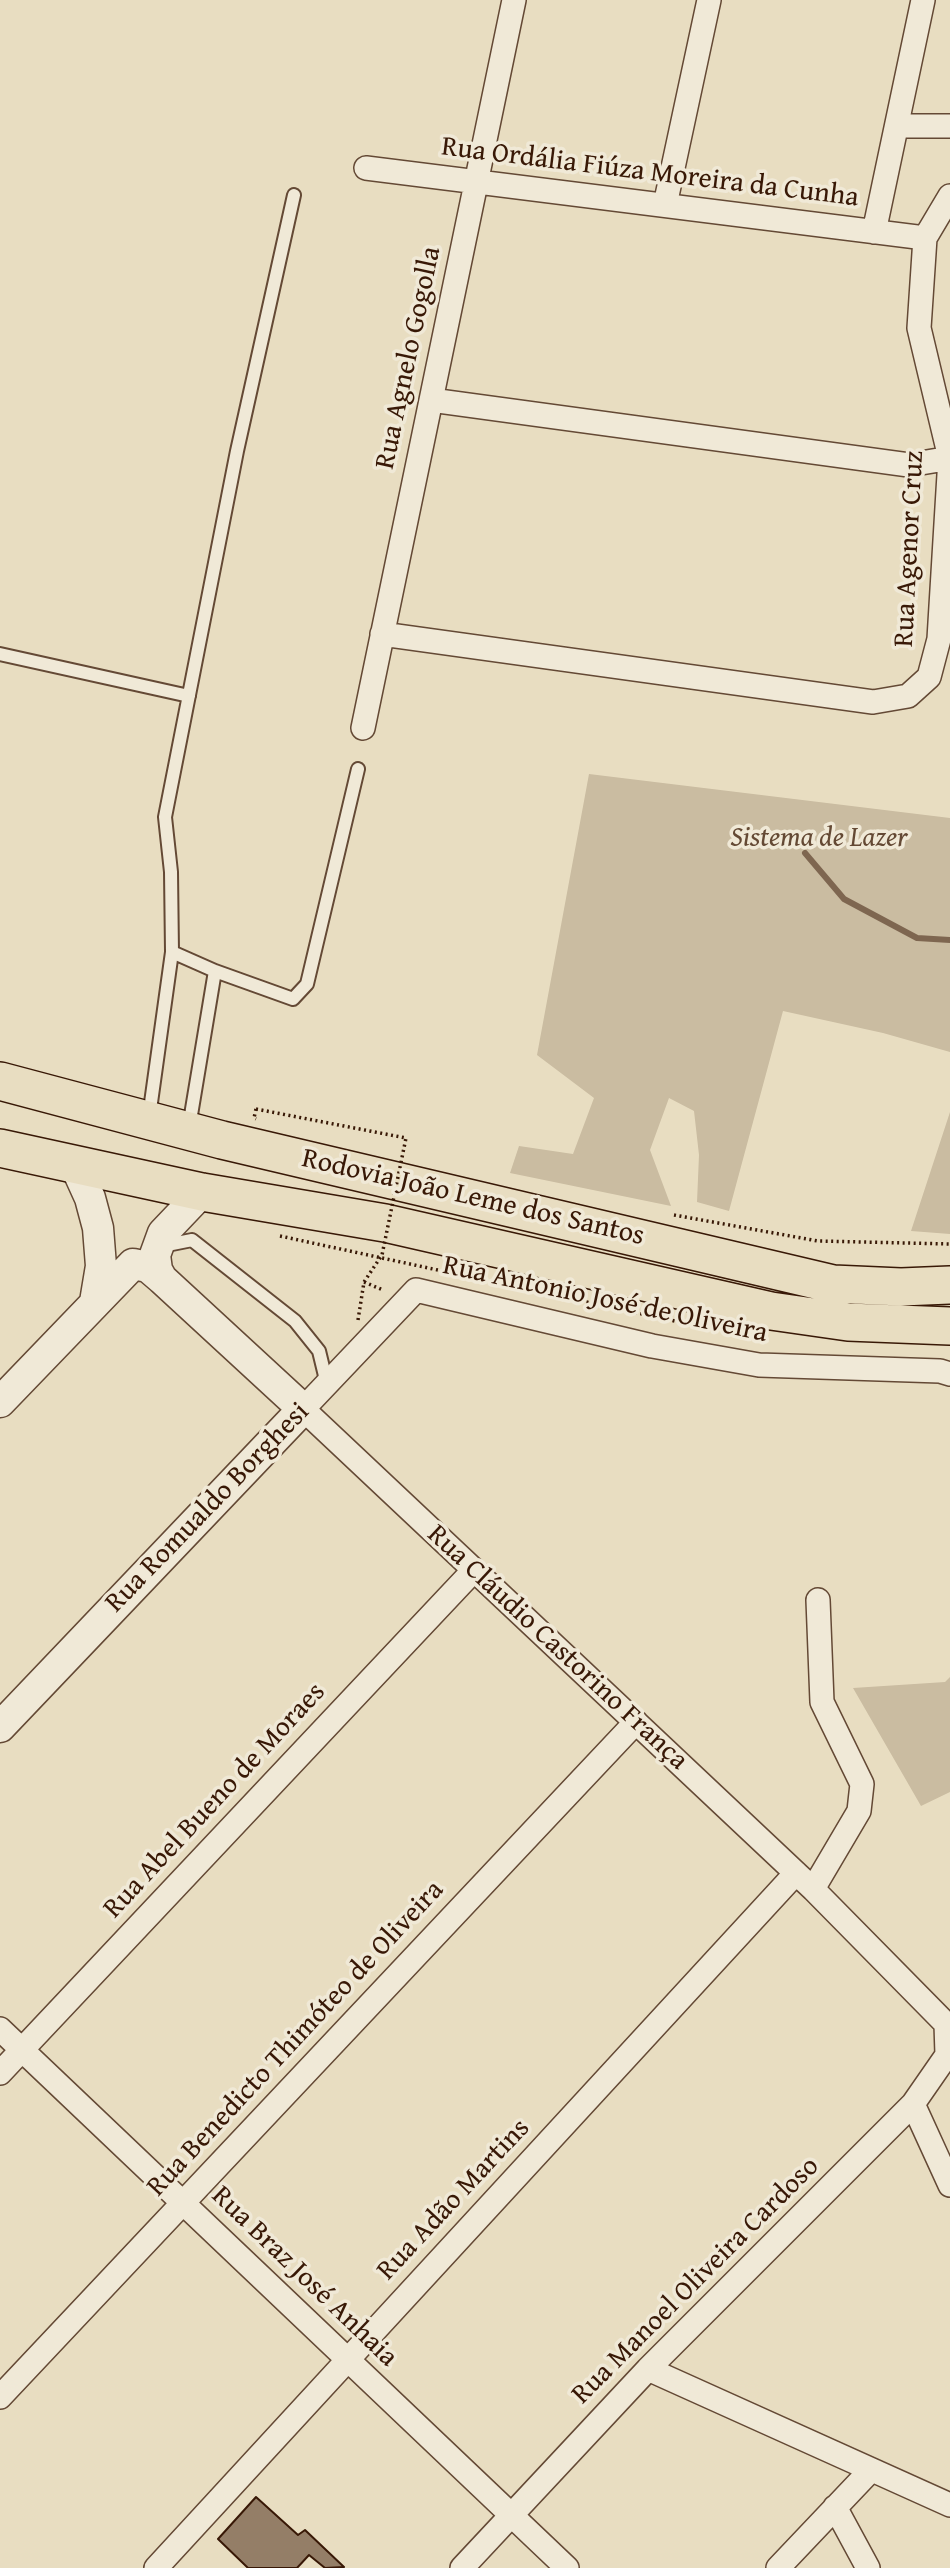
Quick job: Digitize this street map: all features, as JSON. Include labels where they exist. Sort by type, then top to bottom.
[{"type":"main road","name":"Rodovia João Leme dos Santos","points":[[0,1080],[189,1131],[833,1284],[901,1287],[950,1285]]},
{"type":"main road","name":"Rodovia João Leme dos Santos","points":[[0,1148],[202,1192],[385,1223],[771,1311],[848,1322],[950,1326]]},
{"type":"street","name":"Rua Agnelo Gogolla","points":[[363,728],[514,0]]},
{"type":"street","points":[[664,205],[709,0]]},
{"type":"street","points":[[874,232],[923,0]]},
{"type":"street","points":[[897,126],[944,130]]},
{"type":"street","name":"Rua Ordália Fiúza Moreira da Cunha","points":[[366,168],[925,238]]},
{"type":"street","name":"Rua Agenor Cruz","points":[[382,634],[873,702],[908,696],[929,677],[939,639],[950,458],[919,328],[925,238],[950,196]]},
{"type":"street","points":[[431,400],[909,465],[950,458]]},
{"type":"street","points":[[75,1165],[90,1198],[98,1228],[101,1266],[95,1302]]},
{"type":"street","points":[[0,1402],[95,1302],[151,1249],[202,1192]]},
{"type":"street","name":"Rua Cláudio Castorino França","points":[[151,1249],[156,1270],[162,1279],[813,1889],[946,2024]]},
{"type":"street","name":"Rua Romualdo Borghesi","points":[[0,1727],[416,1290]]},
{"type":"street","name":"Rua Antonio José de Oliveira","points":[[416,1290],[652,1346],[759,1365],[940,1371],[950,1374]]},
{"type":"street","name":"Rua Abel Bueno de Moraes","points":[[0,2073],[474,1570]]},
{"type":"street","points":[[813,1889],[859,1811],[862,1784],[822,1702],[818,1600]]},
{"type":"street","name":"Rua Benedicto Thimóteo de Oliveira","points":[[0,2397],[636,1722]]},
{"type":"street","name":"Rua Adão Martins","points":[[156,2568],[796,1873]]},
{"type":"street","name":"Rua Manoel Oliveira Cardoso","points":[[462,2568],[648,2369],[913,2104],[947,2055],[946,2024]]},
{"type":"street","name":"Rua Braz José Anhaia","points":[[0,2029],[567,2568]]},
{"type":"street","points":[[913,2104],[950,2185]]},
{"type":"street","points":[[648,2369],[950,2505]]},
{"type":"street","points":[[778,2568],[870,2471]]},
{"type":"street","points":[[835,2507],[868,2568]]},
{"type":"lane","points":[[149,1121],[172,952],[171,873],[165,817],[237,451],[294,195]]},
{"type":"lane","points":[[0,654],[189,696]]},
{"type":"lane","points":[[172,952],[215,971],[293,999],[300,995],[307,984],[358,769]]},
{"type":"lane","points":[[189,1131],[215,971]]},
{"type":"lane","points":[[151,1249],[192,1240],[205,1247],[295,1321],[319,1351],[327,1384]]},
{"type":"path","points":[[256,1109],[406,1138],[382,1255],[364,1282],[359,1319],[352,1328]]},
{"type":"path","points":[[364,1282],[383,1290]]},
{"type":"green space","name":"Sistema de Lazer","points":[[589,774],[950,818],[950,1052],[883,1033],[783,1011],[729,1211],[697,1202],[699,1155],[694,1111],[669,1098],[650,1150],[671,1206],[510,1173],[519,1146],[573,1154],[594,1098],[537,1055]]},
{"type":"green space","points":[[950,1112],[950,1234],[911,1231]]},
{"type":"green space","points":[[950,1677],[950,1792],[921,1806],[853,1688],[945,1682]]},
{"type":"building","points":[[256,2497],[298,2535],[305,2530],[344,2567],[325,2568],[309,2555],[297,2568],[248,2568],[218,2539]]},
{"type":"waterway","points":[[805,853],[844,899],[917,938],[950,940]]}]
